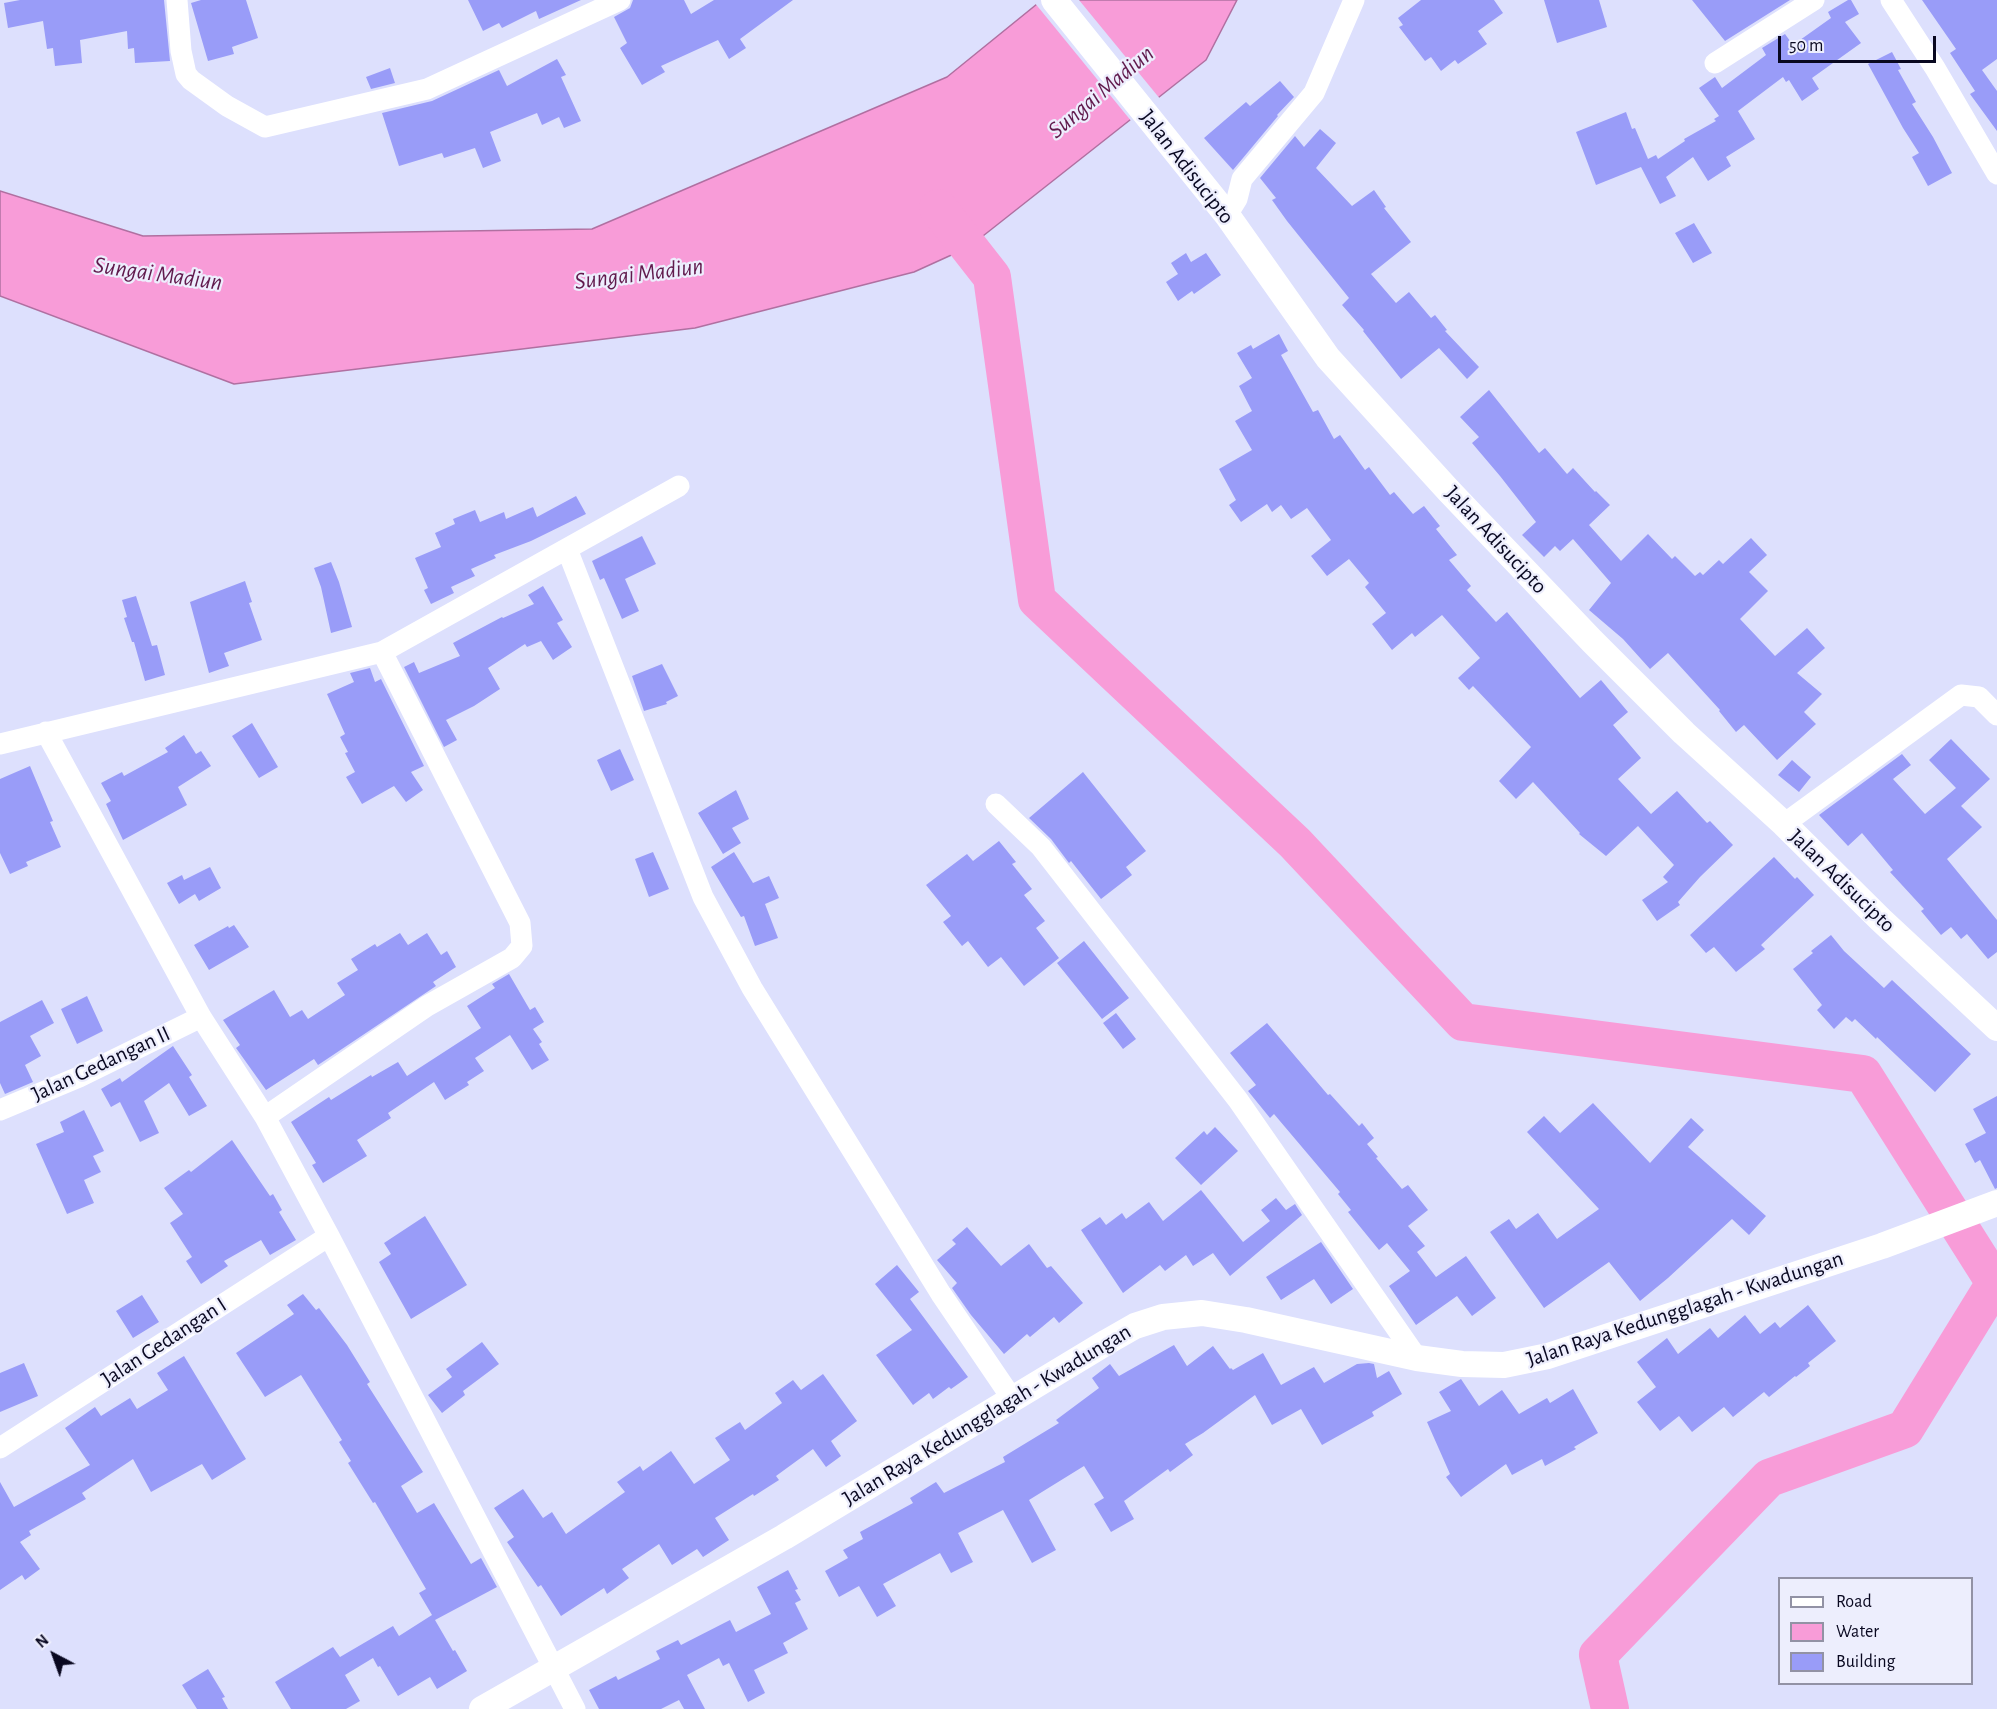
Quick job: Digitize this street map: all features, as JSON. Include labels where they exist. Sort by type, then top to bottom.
[{"type":"main road","name":"Jalan Adisucipto","points":[[1054,0],[1222,210],[1328,358],[1368,402],[1592,641],[1684,733],[1784,824],[1881,920],[1997,1028]]},
{"type":"main road","name":"Jalan Raya Kedungglagah - Kwadungan","points":[[482,1709],[784,1537],[1135,1326],[1163,1317],[1202,1313],[1246,1320],[1418,1358],[1462,1364],[1504,1365],[1548,1356],[1882,1246],[1997,1203]]},
{"type":"street","points":[[177,0],[181,51],[186,74],[227,106],[265,127],[427,89],[620,0]]},
{"type":"street","points":[[1222,210],[1237,200],[1242,179],[1314,93],[1354,0]]},
{"type":"street","points":[[1715,63],[1814,0]]},
{"type":"street","points":[[1891,0],[1935,68],[1997,174]]},
{"type":"street","points":[[0,744],[382,652],[680,486]]},
{"type":"street","points":[[567,549],[703,897],[752,988],[941,1294],[1013,1400]]},
{"type":"street","points":[[265,1117],[427,1006],[512,958],[522,946],[520,923],[382,652]]},
{"type":"street","points":[[1784,824],[1961,695],[1979,697],[1997,715]]},
{"type":"street","points":[[45,732],[201,1017],[265,1117],[575,1709]]},
{"type":"street","points":[[996,804],[1041,847],[1238,1100],[1418,1358]]},
{"type":"street","name":"Jalan Gedangan II","points":[[0,1110],[79,1077],[201,1017]]},
{"type":"street","name":"Jalan Gedangan I","points":[[0,1448],[329,1236]]},
{"type":"water","name":"Sungai Madiun","points":[[1042,0],[1237,0],[1206,60],[969,247],[914,272],[695,328],[234,384],[0,296],[0,191],[143,236],[592,229],[947,77]]},
{"type":"pier","points":[[1037,0],[1079,0],[1161,100],[1132,122],[1034,2]]},
{"type":"building","points":[[20,0],[164,0],[170,61],[135,63],[134,48],[128,49],[127,31],[80,40],[82,63],[55,66],[53,48],[47,49],[43,21],[8,28],[4,3]]},
{"type":"building","points":[[201,0],[246,0],[258,38],[232,47],[234,54],[208,61],[191,3]]},
{"type":"building","points":[[468,0],[581,0],[539,19],[536,11],[502,28],[499,23],[483,31]]},
{"type":"building","points":[[633,0],[684,0],[691,14],[714,0],[793,0],[740,39],[746,48],[729,59],[718,40],[661,66],[665,72],[642,85],[620,48],[627,43],[614,17],[630,8]]},
{"type":"building","points":[[1421,0],[1494,0],[1503,13],[1478,31],[1487,44],[1458,64],[1455,60],[1441,71],[1431,57],[1425,61],[1399,27],[1403,25],[1398,18]]},
{"type":"building","points":[[1544,0],[1599,0],[1607,27],[1557,43]]},
{"type":"building","points":[[1692,0],[1790,0],[1725,41]]},
{"type":"building","points":[[1851,0],[1859,14],[1845,22],[1861,43],[1812,78],[1819,89],[1802,101],[1789,80],[1786,82],[1783,77],[1738,111],[1755,139],[1726,157],[1731,166],[1708,181],[1693,157],[1666,177],[1676,196],[1660,204],[1641,167],[1596,185],[1576,132],[1626,112],[1648,159],[1656,155],[1658,159],[1685,141],[1684,139],[1716,121],[1714,119],[1719,116],[1699,88],[1715,77],[1722,88],[1766,55],[1762,48],[1785,34],[1793,45],[1831,18],[1828,12]]},
{"type":"building","points":[[1922,0],[1997,0],[1997,59],[1982,70],[1997,91],[1997,131],[1970,94],[1975,91],[1950,53],[1956,49]]},
{"type":"building","points":[[1892,52],[1901,69],[1898,70],[1916,102],[1912,104],[1952,173],[1928,186],[1912,157],[1919,153],[1868,64]]},
{"type":"building","points":[[557,59],[566,75],[561,77],[581,121],[564,128],[559,117],[542,125],[537,113],[490,132],[501,161],[483,168],[475,148],[444,158],[442,153],[399,166],[382,113],[432,101],[499,70],[507,86]]},
{"type":"building","points":[[390,68],[395,83],[371,89],[366,77]]},
{"type":"building","points":[[1280,81],[1294,97],[1233,170],[1204,138],[1246,102],[1250,106]]},
{"type":"building","points":[[1320,129],[1336,143],[1316,168],[1352,206],[1374,190],[1386,207],[1384,208],[1411,242],[1371,274],[1396,303],[1409,292],[1431,318],[1435,315],[1447,330],[1445,331],[1479,367],[1467,379],[1439,348],[1401,379],[1342,305],[1349,298],[1272,200],[1276,198],[1260,178],[1295,136],[1304,147]]},
{"type":"building","points":[[1694,223],[1712,253],[1693,263],[1675,233]]},
{"type":"building","points":[[1186,253],[1191,262],[1206,253],[1221,275],[1194,294],[1192,291],[1178,301],[1166,282],[1178,274],[1171,263]]},
{"type":"building","points":[[1279,334],[1288,351],[1281,355],[1313,412],[1318,410],[1334,439],[1340,435],[1365,470],[1369,467],[1390,495],[1394,492],[1413,514],[1424,506],[1440,526],[1436,529],[1457,555],[1449,560],[1471,586],[1467,590],[1496,622],[1507,612],[1580,698],[1601,680],[1628,712],[1613,725],[1641,758],[1618,779],[1651,814],[1677,791],[1707,823],[1710,821],[1733,845],[1700,877],[1678,902],[1680,905],[1657,921],[1642,900],[1668,882],[1663,877],[1674,865],[1638,826],[1606,856],[1579,834],[1533,782],[1516,799],[1499,781],[1531,747],[1473,686],[1469,690],[1458,678],[1480,658],[1442,615],[1415,637],[1412,633],[1392,650],[1372,624],[1386,613],[1365,587],[1369,583],[1349,559],[1327,576],[1311,556],[1331,540],[1307,508],[1291,519],[1281,505],[1272,512],[1267,504],[1241,522],[1229,505],[1236,500],[1219,469],[1252,450],[1235,421],[1252,411],[1239,386],[1252,378],[1237,353],[1251,345],[1253,349]]},
{"type":"building","points":[[1489,390],[1539,453],[1545,448],[1567,474],[1573,468],[1610,505],[1589,525],[1621,561],[1648,534],[1672,559],[1675,556],[1695,576],[1700,572],[1703,575],[1719,560],[1723,564],[1751,538],[1767,555],[1749,572],[1768,591],[1740,619],[1775,656],[1807,628],[1825,648],[1797,673],[1822,694],[1804,712],[1816,724],[1777,760],[1744,725],[1736,732],[1720,710],[1668,653],[1650,669],[1623,639],[1589,610],[1611,583],[1573,539],[1560,551],[1555,546],[1544,557],[1522,535],[1536,522],[1472,443],[1479,437],[1460,417]]},
{"type":"building","points":[[576,496],[586,514],[531,541],[494,555],[496,558],[471,569],[475,576],[451,587],[454,593],[431,604],[424,590],[428,588],[415,558],[441,547],[435,533],[455,524],[453,519],[475,510],[480,522],[504,512],[506,519],[533,507],[537,517]]},
{"type":"building","points":[[642,536],[656,564],[625,579],[639,611],[622,619],[604,578],[600,580],[592,561]]},
{"type":"building","points":[[331,562],[352,627],[331,633],[321,587],[314,568]]},
{"type":"building","points":[[245,581],[252,602],[249,603],[262,640],[224,653],[229,666],[209,673],[190,602]]},
{"type":"building","points":[[543,586],[563,620],[557,623],[572,647],[553,660],[541,641],[527,647],[525,644],[488,668],[500,689],[446,720],[457,740],[444,747],[404,667],[414,662],[419,673],[460,656],[453,643],[502,617],[534,604],[528,595]]},
{"type":"building","points":[[136,596],[152,646],[157,645],[165,675],[145,681],[134,642],[132,642],[124,618],[127,617],[122,600]]},
{"type":"building","points":[[662,664],[678,696],[666,702],[667,704],[644,711],[632,676]]},
{"type":"building","points":[[370,668],[375,682],[381,679],[424,766],[411,772],[423,790],[406,802],[394,786],[362,804],[346,777],[355,772],[340,737],[345,734],[327,694],[354,682],[350,673]]},
{"type":"building","points":[[252,723],[278,767],[259,778],[232,736]]},
{"type":"building","points":[[184,735],[196,754],[201,751],[211,766],[178,787],[187,805],[123,840],[106,804],[111,801],[101,783],[122,772],[124,776],[168,752],[165,748]]},
{"type":"building","points":[[1951,739],[1990,779],[1961,806],[1982,827],[1947,859],[1997,920],[1997,952],[1988,959],[1967,934],[1961,939],[1951,927],[1941,935],[1921,911],[1924,909],[1890,872],[1893,870],[1862,833],[1848,846],[1819,815],[1902,754],[1911,765],[1893,779],[1925,814],[1956,788],[1929,760]]},
{"type":"building","points":[[620,749],[634,780],[611,791],[597,760]]},
{"type":"building","points":[[1792,760],[1811,777],[1799,792],[1778,775]]},
{"type":"building","points":[[30,766],[53,821],[50,822],[61,847],[26,862],[28,866],[10,874],[0,853],[0,779]]},
{"type":"building","points":[[1083,772],[1146,851],[1126,867],[1132,875],[1101,899],[1071,861],[1069,863],[1051,839],[1029,818]]},
{"type":"building","points":[[736,790],[749,819],[732,828],[741,843],[723,854],[698,813]]},
{"type":"building","points":[[999,841],[1016,862],[1012,864],[1032,889],[1024,895],[1045,921],[1036,928],[1059,958],[1024,986],[1001,957],[988,967],[968,941],[962,946],[943,922],[951,916],[926,885],[967,854],[973,861]]},
{"type":"building","points":[[653,852],[669,889],[649,897],[635,859]]},
{"type":"building","points":[[734,852],[753,883],[769,876],[779,898],[765,904],[778,938],[755,946],[744,916],[741,917],[711,867]]},
{"type":"building","points":[[1774,857],[1814,895],[1761,945],[1765,949],[1736,972],[1714,947],[1706,953],[1690,935]]},
{"type":"building","points":[[210,867],[221,888],[199,901],[195,894],[179,904],[167,883],[182,875],[184,880]]},
{"type":"building","points":[[234,925],[249,947],[209,970],[194,945]]},
{"type":"building","points":[[400,933],[408,945],[427,933],[441,955],[447,951],[456,967],[433,982],[436,986],[318,1065],[314,1059],[266,1090],[236,1048],[240,1045],[223,1020],[274,990],[290,1017],[302,1010],[308,1019],[345,995],[337,983],[358,970],[351,959],[375,944],[377,947]]},
{"type":"building","points":[[1831,935],[1844,951],[1884,988],[1892,980],[1971,1054],[1935,1092],[1855,1019],[1852,1022],[1846,1017],[1834,1029],[1817,1010],[1822,1005],[1793,969]]},
{"type":"building","points":[[1084,941],[1129,998],[1102,1019],[1057,963]]},
{"type":"building","points":[[509,974],[530,1010],[535,1007],[544,1022],[533,1029],[542,1042],[539,1044],[549,1060],[532,1070],[510,1035],[475,1058],[484,1071],[467,1082],[469,1085],[445,1100],[434,1082],[388,1113],[391,1118],[357,1140],[367,1156],[323,1183],[312,1165],[316,1163],[291,1122],[329,1097],[331,1100],[371,1075],[372,1077],[398,1062],[407,1076],[481,1028],[467,1006],[495,988],[492,984]]},
{"type":"building","points":[[87,996],[103,1031],[77,1044],[61,1009]]},
{"type":"building","points":[[42,1000],[54,1023],[30,1036],[41,1056],[25,1065],[33,1082],[5,1094],[0,1083],[0,1022]]},
{"type":"building","points":[[1116,1013],[1136,1039],[1123,1049],[1103,1023]]},
{"type":"building","points":[[1267,1023],[1328,1095],[1330,1094],[1359,1126],[1362,1123],[1374,1138],[1367,1144],[1378,1157],[1376,1158],[1402,1189],[1408,1185],[1428,1210],[1408,1226],[1425,1246],[1417,1252],[1436,1277],[1466,1256],[1496,1298],[1472,1316],[1457,1296],[1416,1325],[1389,1286],[1410,1271],[1387,1243],[1379,1250],[1348,1212],[1351,1210],[1338,1194],[1340,1192],[1274,1114],[1270,1118],[1248,1091],[1256,1085],[1230,1053]]},
{"type":"building","points":[[173,1046],[192,1075],[189,1077],[207,1106],[189,1116],[169,1083],[144,1101],[159,1133],[140,1142],[120,1102],[111,1107],[101,1089],[120,1078],[122,1082]]},
{"type":"building","points":[[1997,1096],[1997,1188],[1995,1189],[1980,1160],[1975,1163],[1965,1144],[1986,1133],[1973,1109]]},
{"type":"building","points":[[1593,1103],[1650,1163],[1691,1118],[1704,1130],[1688,1147],[1766,1216],[1749,1235],[1732,1219],[1640,1301],[1609,1262],[1544,1308],[1490,1232],[1509,1219],[1516,1229],[1538,1213],[1557,1239],[1599,1209],[1527,1132],[1544,1116],[1560,1133]]},
{"type":"building","points":[[84,1110],[104,1151],[93,1156],[101,1172],[84,1180],[94,1203],[67,1214],[36,1144],[64,1132],[60,1122]]},
{"type":"building","points":[[1215,1127],[1238,1151],[1201,1185],[1175,1158],[1204,1131],[1207,1135]]},
{"type":"building","points":[[232,1140],[270,1196],[273,1194],[282,1210],[279,1212],[296,1240],[270,1255],[261,1240],[224,1261],[228,1266],[201,1284],[186,1261],[192,1257],[170,1223],[183,1214],[164,1188],[189,1170],[191,1172]]},
{"type":"building","points":[[1201,1190],[1243,1242],[1270,1221],[1261,1210],[1276,1198],[1286,1210],[1295,1204],[1302,1215],[1230,1276],[1213,1253],[1193,1266],[1186,1255],[1165,1271],[1160,1265],[1123,1293],[1081,1230],[1100,1217],[1106,1225],[1122,1213],[1126,1219],[1149,1202],[1163,1221]]},
{"type":"building","points":[[425,1216],[467,1285],[411,1319],[379,1262],[391,1254],[384,1243]]},
{"type":"building","points":[[967,1227],[1001,1266],[1029,1244],[1047,1268],[1051,1266],[1083,1303],[1059,1323],[1054,1317],[1030,1337],[1027,1334],[1004,1354],[971,1315],[952,1288],[957,1283],[937,1260],[956,1244],[952,1240]]},
{"type":"building","points":[[1321,1242],[1353,1289],[1331,1304],[1314,1279],[1281,1300],[1266,1277]]},
{"type":"building","points":[[897,1265],[919,1292],[910,1299],[968,1377],[933,1399],[929,1393],[913,1405],[876,1355],[912,1330],[875,1284]]},
{"type":"building","points":[[303,1294],[316,1310],[319,1308],[347,1345],[370,1382],[367,1384],[423,1472],[401,1486],[417,1513],[434,1503],[471,1564],[481,1558],[497,1587],[435,1620],[467,1671],[437,1689],[430,1677],[398,1696],[373,1658],[345,1675],[360,1701],[346,1709],[291,1709],[275,1682],[333,1647],[340,1657],[393,1626],[399,1636],[432,1615],[419,1593],[426,1589],[375,1502],[373,1503],[348,1463],[351,1461],[339,1442],[342,1440],[301,1375],[265,1397],[236,1353],[294,1314],[287,1305]]},
{"type":"building","points":[[142,1295],[159,1322],[133,1338],[116,1311]]},
{"type":"building","points":[[1808,1305],[1836,1341],[1808,1363],[1810,1366],[1769,1397],[1764,1392],[1733,1417],[1724,1407],[1692,1432],[1679,1416],[1660,1431],[1637,1402],[1656,1387],[1637,1362],[1667,1338],[1678,1354],[1710,1328],[1718,1338],[1745,1315],[1760,1334],[1775,1322],[1780,1328]]},
{"type":"building","points":[[482,1342],[499,1364],[463,1391],[465,1395],[442,1413],[428,1395],[452,1377],[446,1369]]},
{"type":"building","points":[[1174,1345],[1187,1366],[1213,1346],[1233,1370],[1263,1353],[1281,1385],[1314,1367],[1324,1383],[1357,1364],[1374,1364],[1377,1378],[1389,1371],[1402,1394],[1372,1412],[1374,1416],[1322,1445],[1301,1409],[1272,1425],[1255,1395],[1185,1444],[1193,1455],[1170,1472],[1168,1469],[1124,1501],[1134,1519],[1111,1532],[1094,1504],[1104,1498],[1084,1466],[1029,1500],[1056,1550],[1032,1563],[1003,1510],[958,1533],[973,1562],[951,1573],[940,1553],[883,1584],[896,1606],[877,1617],[859,1586],[839,1597],[825,1571],[848,1558],[843,1550],[863,1539],[860,1532],[913,1503],[910,1498],[936,1482],[944,1493],[1005,1462],[1003,1457],[1059,1423],[1056,1420],[1099,1388],[1092,1378],[1110,1364],[1119,1376]]},
{"type":"building","points":[[184,1356],[246,1459],[212,1480],[202,1464],[151,1492],[133,1459],[82,1493],[86,1499],[29,1531],[31,1535],[20,1542],[40,1569],[25,1580],[22,1575],[0,1590],[0,1482],[14,1507],[90,1465],[65,1428],[95,1407],[101,1416],[130,1398],[137,1409],[168,1390],[157,1373]]},
{"type":"building","points":[[24,1363],[38,1396],[0,1412],[0,1373]]},
{"type":"building","points":[[823,1374],[857,1421],[831,1441],[841,1456],[826,1467],[813,1449],[776,1476],[779,1480],[715,1518],[729,1540],[703,1557],[697,1549],[672,1565],[659,1544],[622,1569],[629,1578],[607,1594],[604,1588],[561,1616],[541,1585],[538,1587],[507,1542],[514,1537],[494,1508],[523,1489],[543,1518],[552,1512],[566,1534],[625,1492],[617,1482],[640,1466],[643,1471],[671,1451],[694,1484],[730,1460],[715,1438],[740,1422],[745,1430],[782,1403],[775,1393],[793,1380],[801,1390]]},
{"type":"building","points":[[1461,1379],[1479,1406],[1502,1390],[1519,1414],[1547,1398],[1550,1403],[1573,1389],[1598,1433],[1574,1447],[1576,1449],[1545,1466],[1542,1459],[1512,1475],[1506,1464],[1461,1497],[1446,1477],[1450,1474],[1427,1422],[1451,1411],[1439,1392]]},
{"type":"building","points":[[788,1570],[801,1600],[795,1603],[808,1629],[783,1643],[788,1653],[754,1670],[765,1693],[748,1702],[729,1663],[723,1666],[719,1658],[687,1675],[705,1709],[684,1709],[679,1700],[661,1709],[599,1709],[589,1690],[616,1676],[618,1680],[660,1659],[656,1651],[678,1640],[681,1645],[730,1620],[736,1632],[771,1614],[757,1587]]},
{"type":"building","points":[[208,1669],[225,1697],[222,1698],[228,1709],[197,1709],[182,1685]]},
{"type":"waterway","points":[[938,208],[992,277],[1037,600],[1295,843],[1463,1022],[1863,1074],[1995,1283],[1905,1429],[1769,1478],[1598,1655],[1610,1709]]}]
